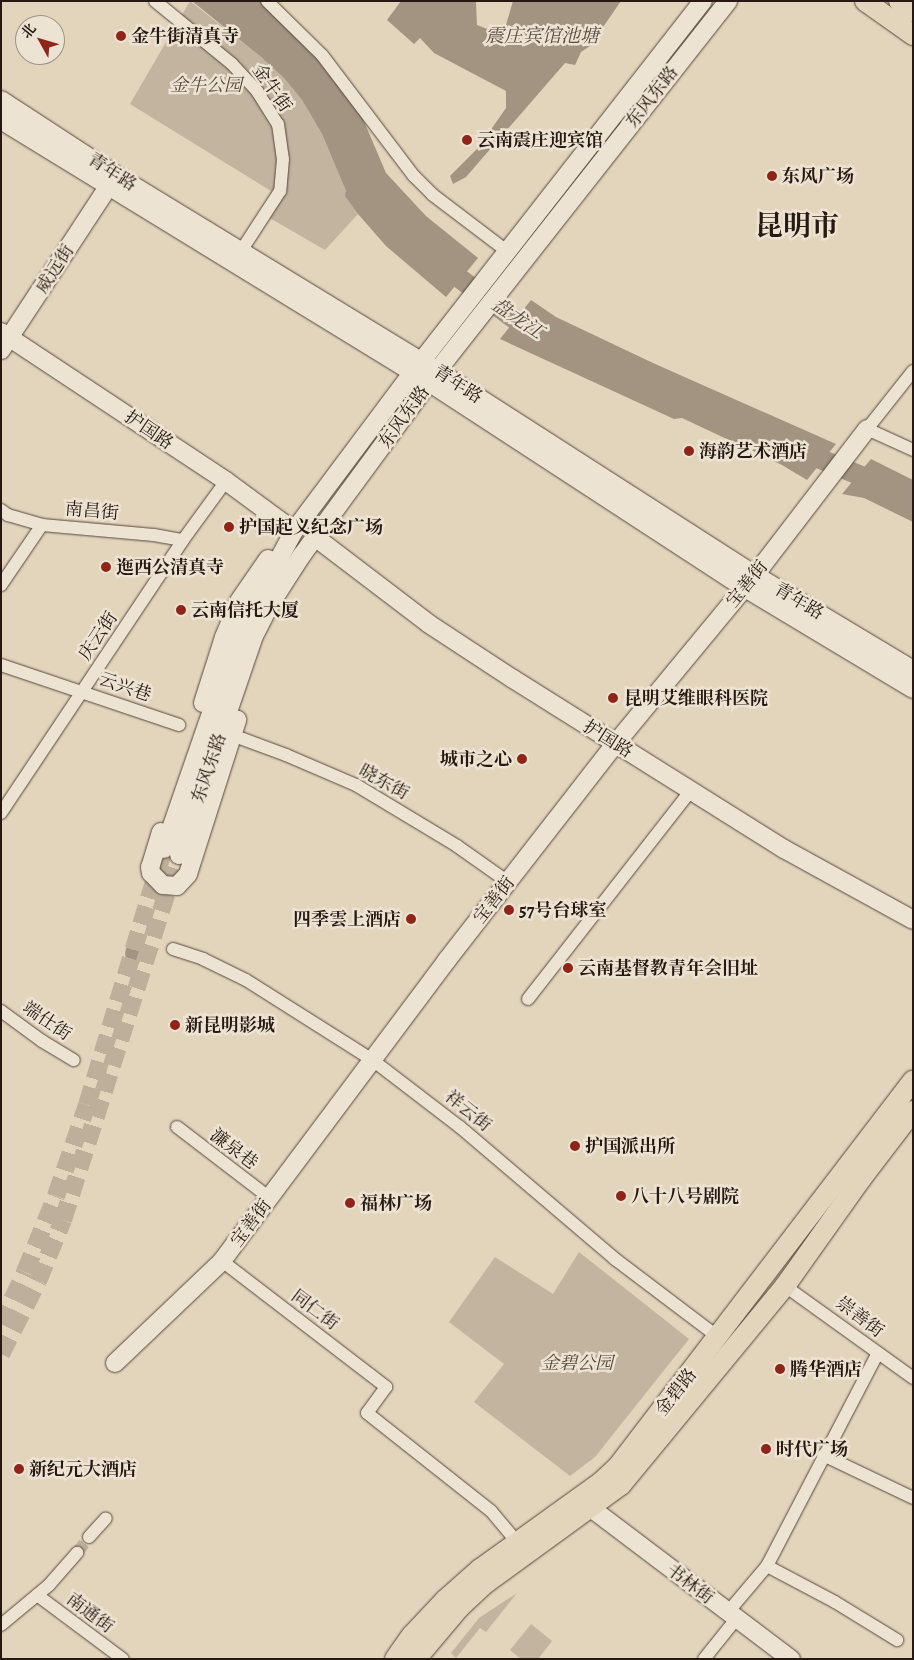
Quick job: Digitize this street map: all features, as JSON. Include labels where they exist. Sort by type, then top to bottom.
[{"type":"main road","name":"东风东路","points":[[703,1],[417,367],[294,531],[239,633],[172,852],[254,636],[269,606],[302,555],[433,377],[728,1]]},
{"type":"main road","points":[[865,1],[913,35]]},
{"type":"main road","points":[[899,1],[913,12]]},
{"type":"main road","name":"青年路","points":[[1,100],[116,175],[241,251],[913,689]]},
{"type":"main road","name":"青年路","points":[[1,120],[108,187],[417,367]]},
{"type":"main road","name":"威远街","points":[[4,340],[108,187]]},
{"type":"main road","name":"护国路","points":[[4,340],[226,482],[294,531]]},
{"type":"main road","name":"宝善街","points":[[115,1363],[222,1261],[371,1059],[508,882],[616,743],[750,581],[867,429]]},
{"type":"main road","points":[[294,531],[264,563],[239,601],[224,637],[150,867],[154,878],[163,885],[177,886],[188,874],[256,662],[284,602],[302,555]]},
{"type":"main road","name":"护国路","points":[[315,537],[429,624],[690,792],[784,849],[913,920]]},
{"type":"main road","name":"青年路","points":[[750,581],[913,670]]},
{"type":"main road","name":"金碧路","points":[[395,1659],[412,1635],[445,1600],[480,1569],[601,1482],[619,1465],[913,1081]]},
{"type":"main road","name":"金碧路","points":[[416,1659],[459,1608],[486,1583],[621,1485],[785,1286],[861,1179],[913,1111]]},
{"type":"main road","name":"书林街","points":[[591,1508],[791,1659]]},
{"type":"street","name":"金牛街","points":[[155,1],[232,64],[257,91],[278,124],[283,159],[280,191],[241,251]]},
{"type":"street","points":[[267,1],[322,55],[414,176],[503,259]]},
{"type":"street","points":[[913,371],[867,429],[913,450]]},
{"type":"street","name":"庆云街","points":[[1,813],[183,540],[226,482]]},
{"type":"street","name":"南昌街","points":[[1,510],[8,515],[42,525],[154,535],[183,540]]},
{"type":"street","points":[[1,585],[42,525]]},
{"type":"street","name":"云兴巷","points":[[1,665],[179,725]]},
{"type":"street","name":"晓东街","points":[[232,736],[286,754],[356,785],[449,842],[508,882]]},
{"type":"street","points":[[528,1000],[690,792]]},
{"type":"street","name":"祥云街","points":[[173,949],[203,959],[246,980],[371,1059],[460,1127],[615,1258],[718,1337]]},
{"type":"street","name":"端仕街","points":[[1,1011],[42,1041],[74,1060]]},
{"type":"street","name":"濂泉巷","points":[[177,1127],[270,1198]]},
{"type":"street","name":"同仁街","points":[[222,1261],[386,1387],[366,1413],[491,1511],[517,1542]]},
{"type":"street","name":"崇善街","points":[[785,1286],[913,1378]]},
{"type":"street","points":[[704,1659],[767,1566],[822,1455],[878,1353]]},
{"type":"street","points":[[822,1455],[913,1498]]},
{"type":"street","points":[[90,1537],[106,1518]]},
{"type":"street","points":[[1,1624],[37,1595],[77,1553]]},
{"type":"street","points":[[767,1566],[835,1602],[897,1640]]},
{"type":"street","name":"南通街","points":[[37,1595],[122,1659]]},
{"type":"green space","name":"金牛公园","points":[[190,1],[261,57],[284,78],[302,100],[322,134],[346,191],[346,196],[358,214],[325,250],[268,217],[271,191],[130,104]]},
{"type":"green space","name":"金碧公园","points":[[579,1252],[689,1339],[595,1457],[570,1476],[474,1402],[504,1364],[449,1322],[495,1257],[553,1294]]},
{"type":"green space","points":[[517,1593],[486,1632],[480,1628],[456,1658],[451,1653],[479,1618]]},
{"type":"green space","points":[[531,1624],[552,1641],[538,1659],[521,1659],[510,1650]]},
{"type":"water","points":[[192,1],[260,1],[320,58],[363,119],[386,173],[426,216],[478,258],[446,297],[386,246],[358,214],[345,196],[346,191],[322,134],[302,100],[284,78]]},
{"type":"water","name":"震庄宾馆池塘","points":[[401,1],[482,1],[476,2],[477,25],[503,35],[513,1],[621,1],[590,46],[581,52],[575,65],[565,63],[466,177],[453,184],[450,176],[478,148],[506,108],[506,91],[434,53],[420,38],[414,44],[387,20]]},
{"type":"water","points":[[531,300],[556,317],[653,363],[836,444],[807,480],[782,465],[682,418],[674,419],[500,339]]},
{"type":"water","points":[[871,459],[913,480],[913,522],[864,498],[842,494]]},
{"type":"water","points":[[135,943],[142,946],[145,953],[142,960],[135,963],[128,960],[125,953],[128,946]]},
{"type":"waterway","name":"盘龙江","points":[[439,263],[517,321],[538,333]]},
{"type":"waterway","name":"盘龙江","points":[[799,450],[902,493],[913,502]]},
{"type":"tunnel","points":[[1,1324],[25,1272],[56,1196],[87,1105],[164,849]]},
{"type":"tunnel","points":[[1,1354],[38,1281],[63,1220],[179,855]]},
{"type":"tunnel","points":[[77,1553],[89,1537]]},
{"type":"place","name":"金牛街清真寺","points":[[121,36]]},
{"type":"place","name":"云南震庄迎宾馆","points":[[467,140]]},
{"type":"place","name":"东风广场","points":[[772,176]]},
{"type":"place","name":"海韵艺术酒店","points":[[689,451]]},
{"type":"place","name":"护国起义纪念广场","points":[[229,527]]},
{"type":"place","name":"迤西公清真寺","points":[[106,567]]},
{"type":"place","name":"云南信托大厦","points":[[181,610]]},
{"type":"place","name":"昆明艾维眼科医院","points":[[613,698]]},
{"type":"place","name":"城市之心","points":[[522,759]]},
{"type":"place","name":"57号台球室","points":[[509,910]]},
{"type":"place","name":"四季雲上酒店","points":[[411,919]]},
{"type":"place","name":"云南基督教青年会旧址","points":[[568,968]]},
{"type":"place","name":"新昆明影城","points":[[175,1025]]},
{"type":"place","name":"护国派出所","points":[[575,1146]]},
{"type":"place","name":"八十八号剧院","points":[[621,1196]]},
{"type":"place","name":"福林广场","points":[[350,1203]]},
{"type":"place","name":"腾华酒店","points":[[780,1369]]},
{"type":"place","name":"时代广场","points":[[766,1449]]},
{"type":"place","name":"新纪元大酒店","points":[[19,1469]]},
{"type":"district","name":"昆明市","points":[[797,226]]}]
